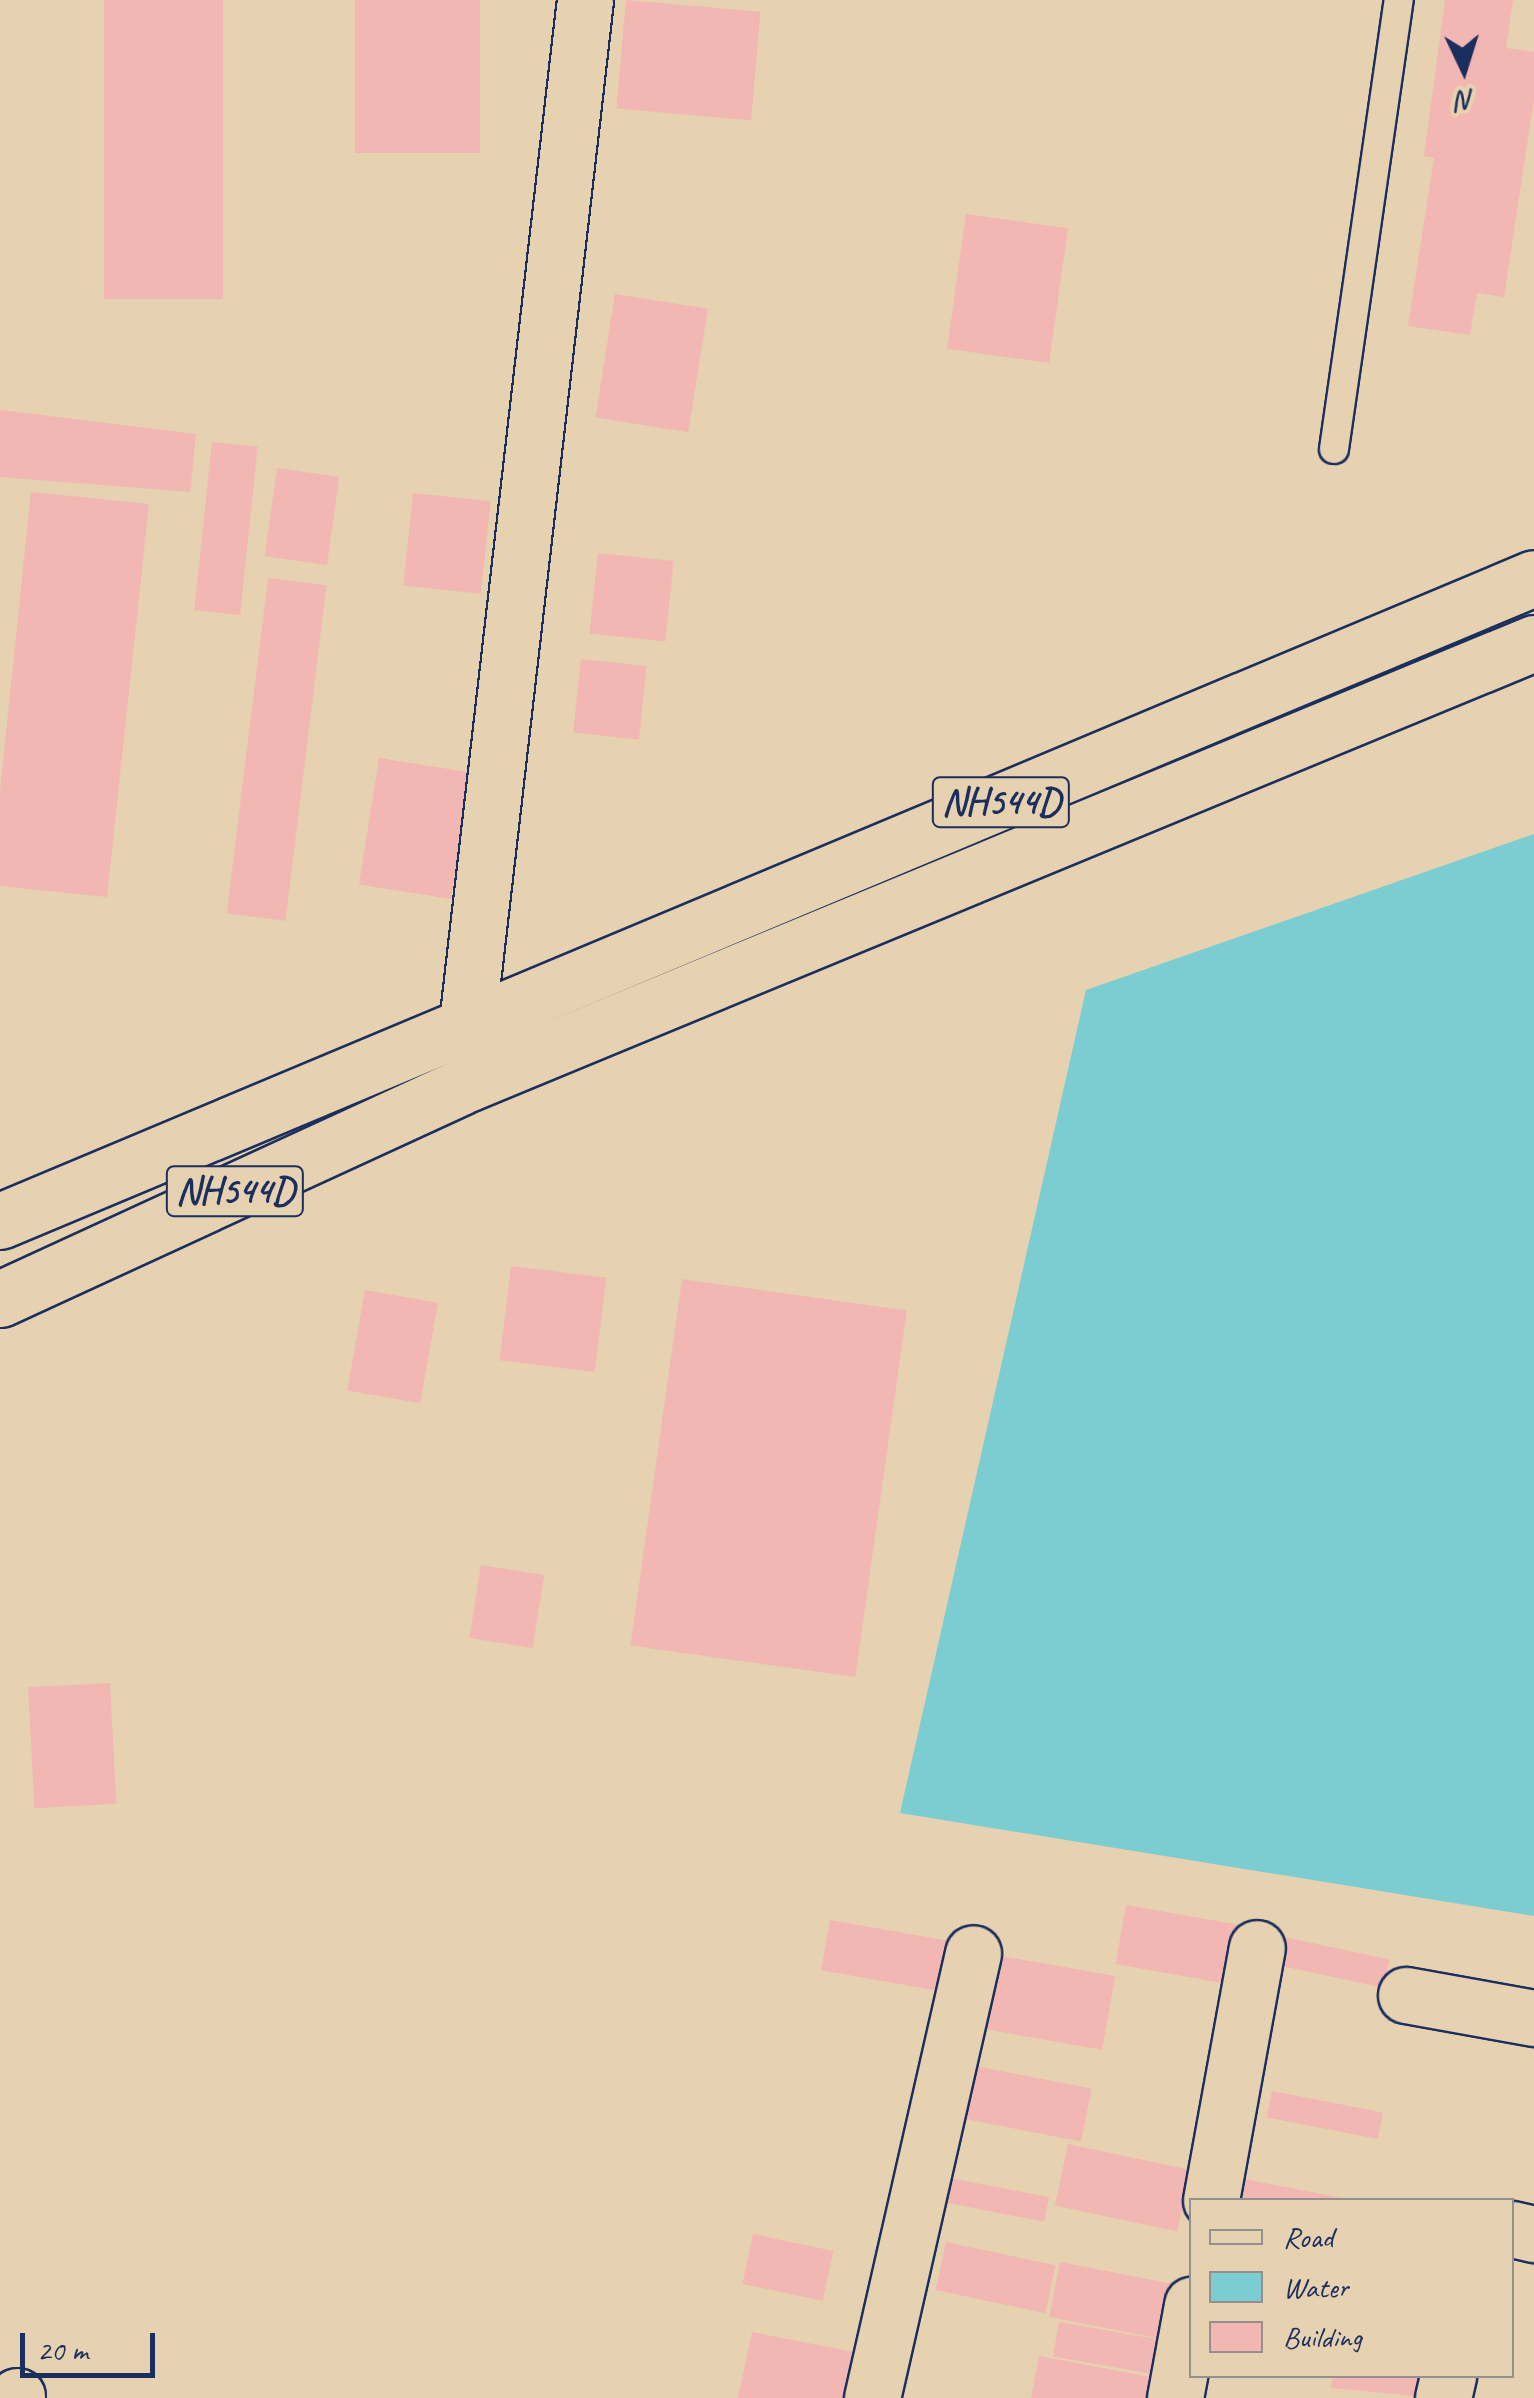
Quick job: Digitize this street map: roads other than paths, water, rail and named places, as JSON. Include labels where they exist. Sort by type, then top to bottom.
[{"type":"main road","points":[[467,1024],[585,0]]},
{"type":"main road","name":"NH544D","points":[[0,1221],[1534,578]]},
{"type":"main road","name":"NH544D","points":[[0,1299],[469,1083],[1534,642]]},
{"type":"main road","points":[[1210,2198],[1256,1948]]},
{"type":"main road","points":[[872,2398],[973,1953]]},
{"type":"main road","points":[[1406,1995],[1534,2018]]},
{"type":"main road","points":[[1174,2398],[1189,2320]]},
{"type":"lane","points":[[1334,449],[1399,0]]},
{"type":"water","points":[[1534,834],[1534,1916],[900,1813],[1086,990]]}]
